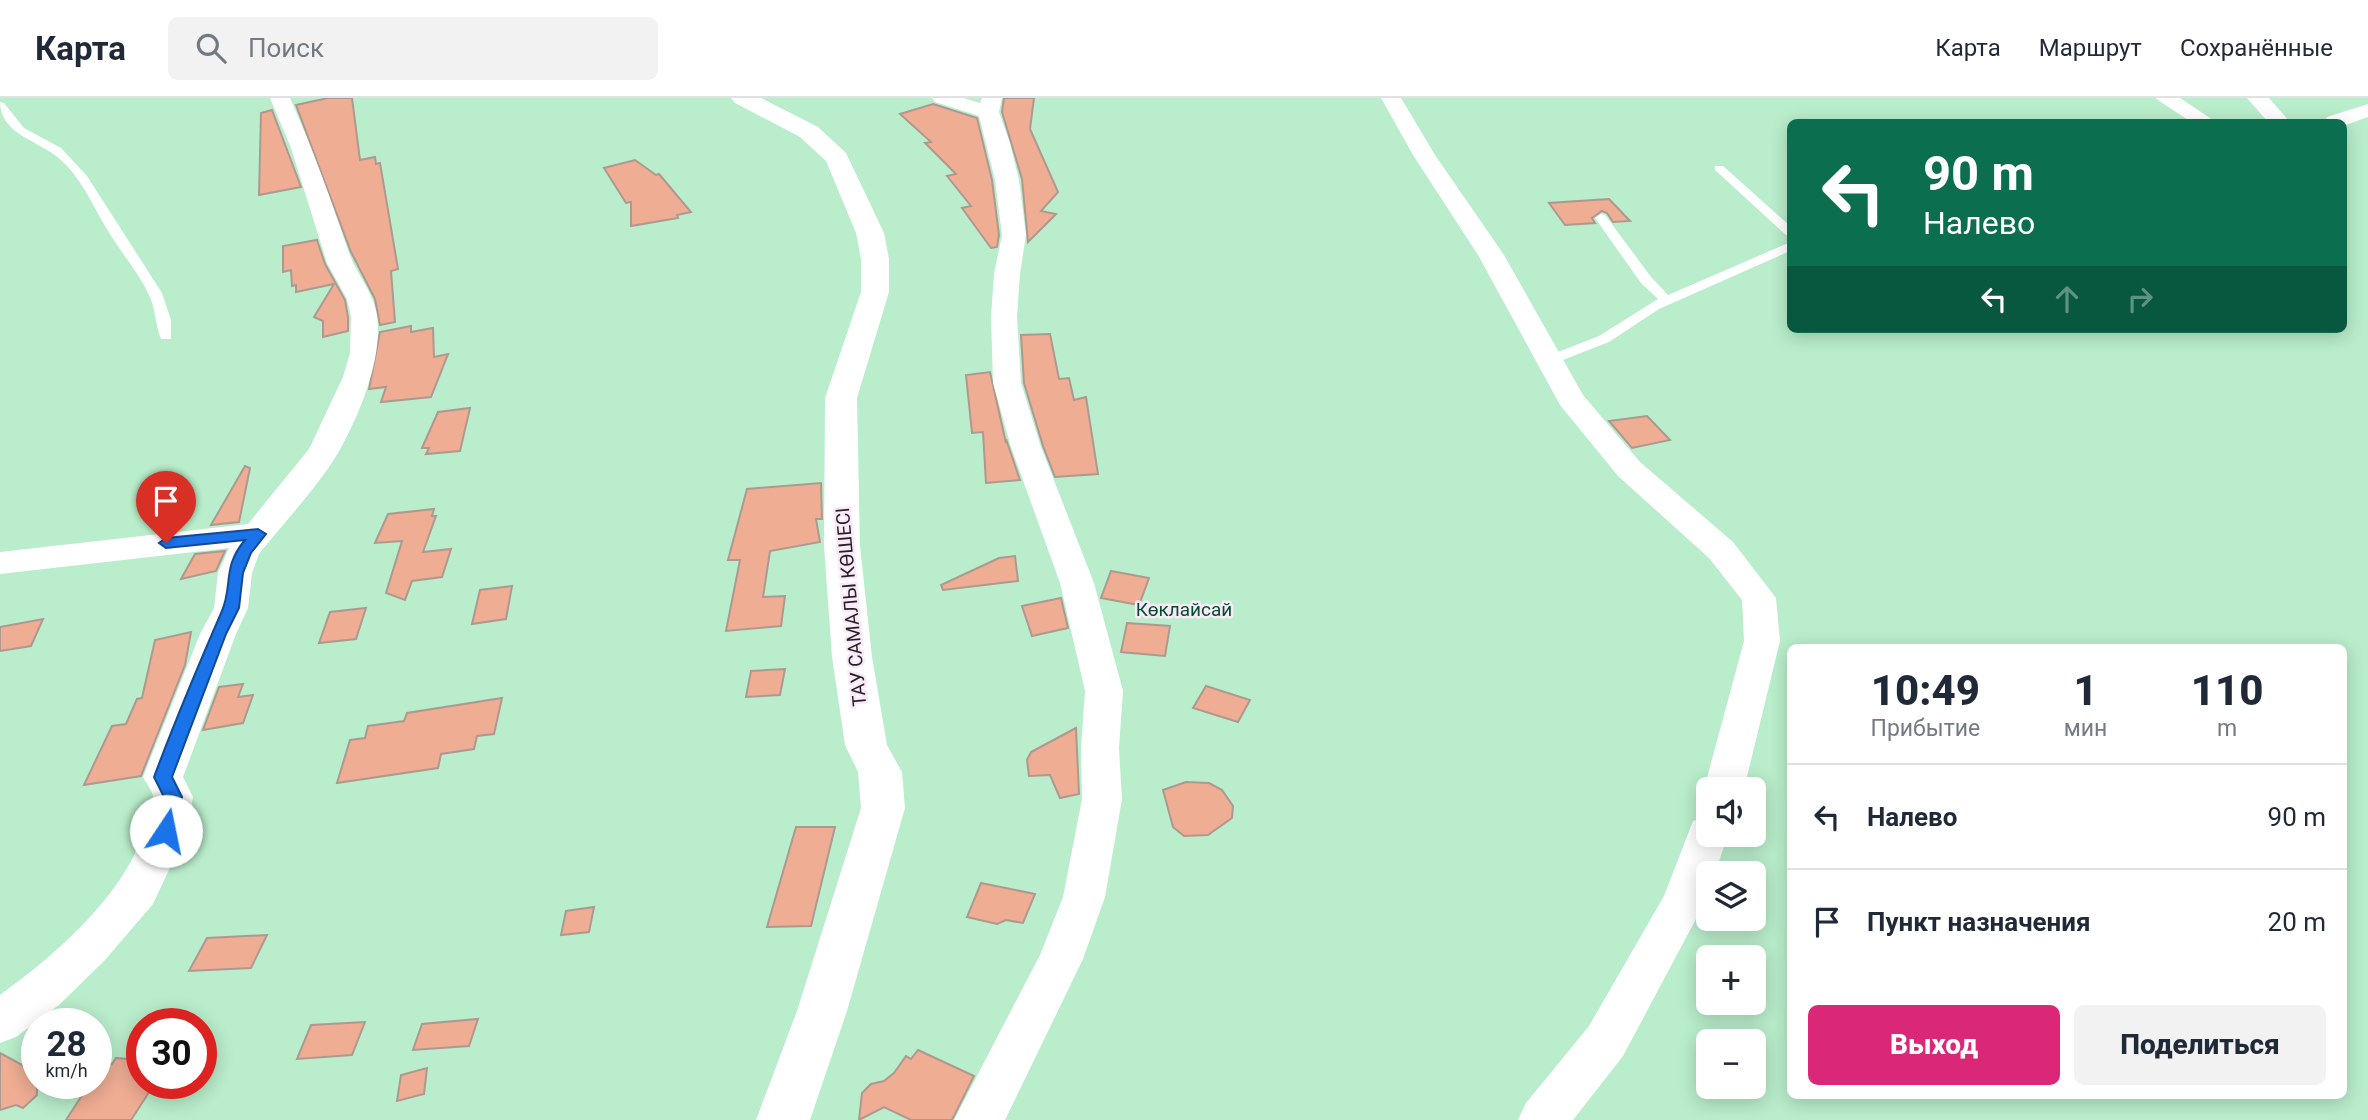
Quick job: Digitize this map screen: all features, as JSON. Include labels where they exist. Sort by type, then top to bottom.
[{"type":"street","points":[[0,1022],[43,990],[89,946],[138,891],[166,831],[173,797],[163,777],[218,634],[231,608],[235,573],[244,551],[323,452],[357,377],[364,353],[364,317],[360,299],[340,263],[302,148],[280,98]]},
{"type":"street","name":"ТАУ САМАЛЫ КӨШЕСІ","points":[[743,98],[809,132],[837,158],[870,233],[875,259],[875,292],[841,398],[842,546],[852,657],[866,745],[880,772],[883,808],[826,999],[783,1120]]},
{"type":"street","points":[[942,98],[957,105],[990,105],[1002,156],[1014,235],[1004,317],[1007,383],[1026,447],[1077,583],[1104,691],[1100,748],[1102,799],[1084,897],[1061,959],[1039,1006],[978,1120]]},
{"type":"street","points":[[1391,98],[1424,155],[1491,255],[1570,399],[1607,445],[1656,495],[1721,550],[1759,598],[1762,641],[1727,777]]},
{"type":"street","points":[[2165,98],[2200,119]]},
{"type":"street","points":[[2257,98],[2276,119]]},
{"type":"street","points":[[2343,119],[2368,110]]},
{"type":"street","points":[[0,563],[66,558],[185,540],[258,534]]},
{"type":"street","points":[[1543,1120],[1606,1041],[1683,902],[1703,847]]},
{"type":"lane","points":[[0,104],[20,130],[57,150],[90,185],[115,233],[138,262],[162,303],[166,316],[166,336]]},
{"type":"lane","points":[[1719,169],[1787,229]]},
{"type":"lane","points":[[1601,218],[1646,280],[1666,300]]},
{"type":"lane","points":[[1550,360],[1604,339],[1666,300],[1787,248]]},
{"type":"green space","name":"Көклайсай","points":[[0,98],[2368,98],[2368,1120],[0,1120]]},
{"type":"building","points":[[328,98],[352,98],[360,160],[375,157],[376,164],[380,163],[398,269],[391,271],[395,322],[380,325],[375,299],[351,252],[296,105]]},
{"type":"building","points":[[1004,98],[1034,98],[1030,129],[1058,192],[1041,211],[1056,214],[1028,242],[1022,179],[1002,112]]},
{"type":"building","points":[[933,104],[977,118],[992,180],[999,235],[997,247],[991,248],[962,208],[971,206],[947,176],[956,174],[925,143],[931,142],[900,114]]},
{"type":"building","points":[[272,110],[301,187],[259,195],[261,113]]},
{"type":"building","points":[[635,160],[656,175],[659,174],[691,212],[677,215],[678,218],[631,226],[631,202],[626,203],[604,168]]},
{"type":"building","points":[[1609,199],[1630,221],[1613,222],[1607,213],[1602,211],[1592,218],[1595,223],[1565,225],[1549,203]]},
{"type":"building","points":[[317,240],[325,264],[345,300],[348,317],[348,331],[323,337],[323,321],[314,317],[334,284],[296,292],[296,285],[292,286],[291,270],[283,272],[283,246]]},
{"type":"building","points":[[411,326],[411,332],[433,328],[434,357],[448,354],[431,397],[381,402],[386,387],[369,389],[380,332]]},
{"type":"building","points":[[1050,334],[1059,379],[1069,378],[1074,400],[1086,397],[1098,474],[1055,477],[1043,446],[1024,383],[1021,335]]},
{"type":"building","points":[[990,372],[1006,443],[1006,439],[1020,480],[986,483],[983,432],[972,433],[966,375]]},
{"type":"building","points":[[470,408],[460,451],[426,454],[429,448],[422,448],[438,412]]},
{"type":"building","points":[[1647,416],[1670,440],[1632,448],[1609,421]]},
{"type":"building","points":[[245,466],[250,468],[239,522],[211,525]]},
{"type":"building","points":[[821,483],[822,519],[816,519],[820,542],[770,551],[763,597],[785,596],[781,626],[726,631],[740,560],[728,560],[747,489]]},
{"type":"building","points":[[434,509],[432,516],[436,516],[423,552],[451,549],[442,577],[412,581],[405,600],[386,593],[402,541],[375,543],[388,514]]},
{"type":"building","points":[[225,551],[216,571],[181,579],[195,554]]},
{"type":"building","points":[[1015,556],[1018,581],[943,590],[941,585],[999,558]]},
{"type":"building","points":[[1111,571],[1149,578],[1139,605],[1101,598]]},
{"type":"building","points":[[512,586],[506,619],[472,624],[480,590]]},
{"type":"building","points":[[1061,598],[1068,628],[1032,636],[1022,606]]},
{"type":"building","points":[[366,608],[356,639],[319,643],[330,612]]},
{"type":"building","points":[[43,619],[31,646],[0,651],[0,627]]},
{"type":"building","points":[[1127,623],[1170,626],[1165,656],[1121,652]]},
{"type":"building","points":[[191,632],[185,665],[141,776],[84,785],[112,726],[126,724],[137,699],[142,698],[155,640]]},
{"type":"building","points":[[785,669],[780,695],[746,697],[751,671]]},
{"type":"building","points":[[243,684],[238,697],[253,695],[243,723],[203,730],[219,687]]},
{"type":"building","points":[[1206,686],[1250,700],[1238,722],[1193,708]]},
{"type":"building","points":[[502,698],[494,734],[477,736],[474,749],[441,754],[438,768],[337,783],[350,740],[365,738],[368,726],[404,721],[407,713]]},
{"type":"building","points":[[1076,728],[1079,794],[1060,798],[1050,775],[1029,776],[1027,760],[1031,752]]},
{"type":"building","points":[[1186,782],[1209,783],[1222,790],[1233,806],[1232,818],[1208,835],[1184,836],[1173,827],[1163,790]]},
{"type":"building","points":[[796,827],[835,827],[811,926],[767,927]]},
{"type":"building","points":[[981,883],[1035,894],[1023,923],[1006,920],[997,924],[967,917]]},
{"type":"building","points":[[594,907],[589,932],[561,935],[566,911]]},
{"type":"building","points":[[267,935],[251,968],[189,971],[207,938]]},
{"type":"building","points":[[478,1019],[469,1046],[413,1050],[422,1024]]},
{"type":"building","points":[[365,1022],[352,1055],[297,1059],[311,1025]]},
{"type":"building","points":[[918,1050],[974,1076],[952,1120],[911,1120],[884,1107],[859,1120],[862,1093],[871,1084],[884,1081],[894,1073],[906,1056],[911,1059]]},
{"type":"building","points":[[0,1053],[21,1064],[21,1099],[33,1099],[23,1108],[16,1105],[0,1110]]},
{"type":"building","points":[[116,1058],[126,1059],[126,1099],[145,1099],[131,1120],[66,1120],[80,1099],[112,1099],[112,1064]]},
{"type":"building","points":[[427,1068],[424,1094],[397,1101],[401,1075]]},
{"type":"route","points":[[166,543],[258,534],[244,551],[235,573],[231,608],[218,634],[163,777],[173,797],[166,831]]}]
